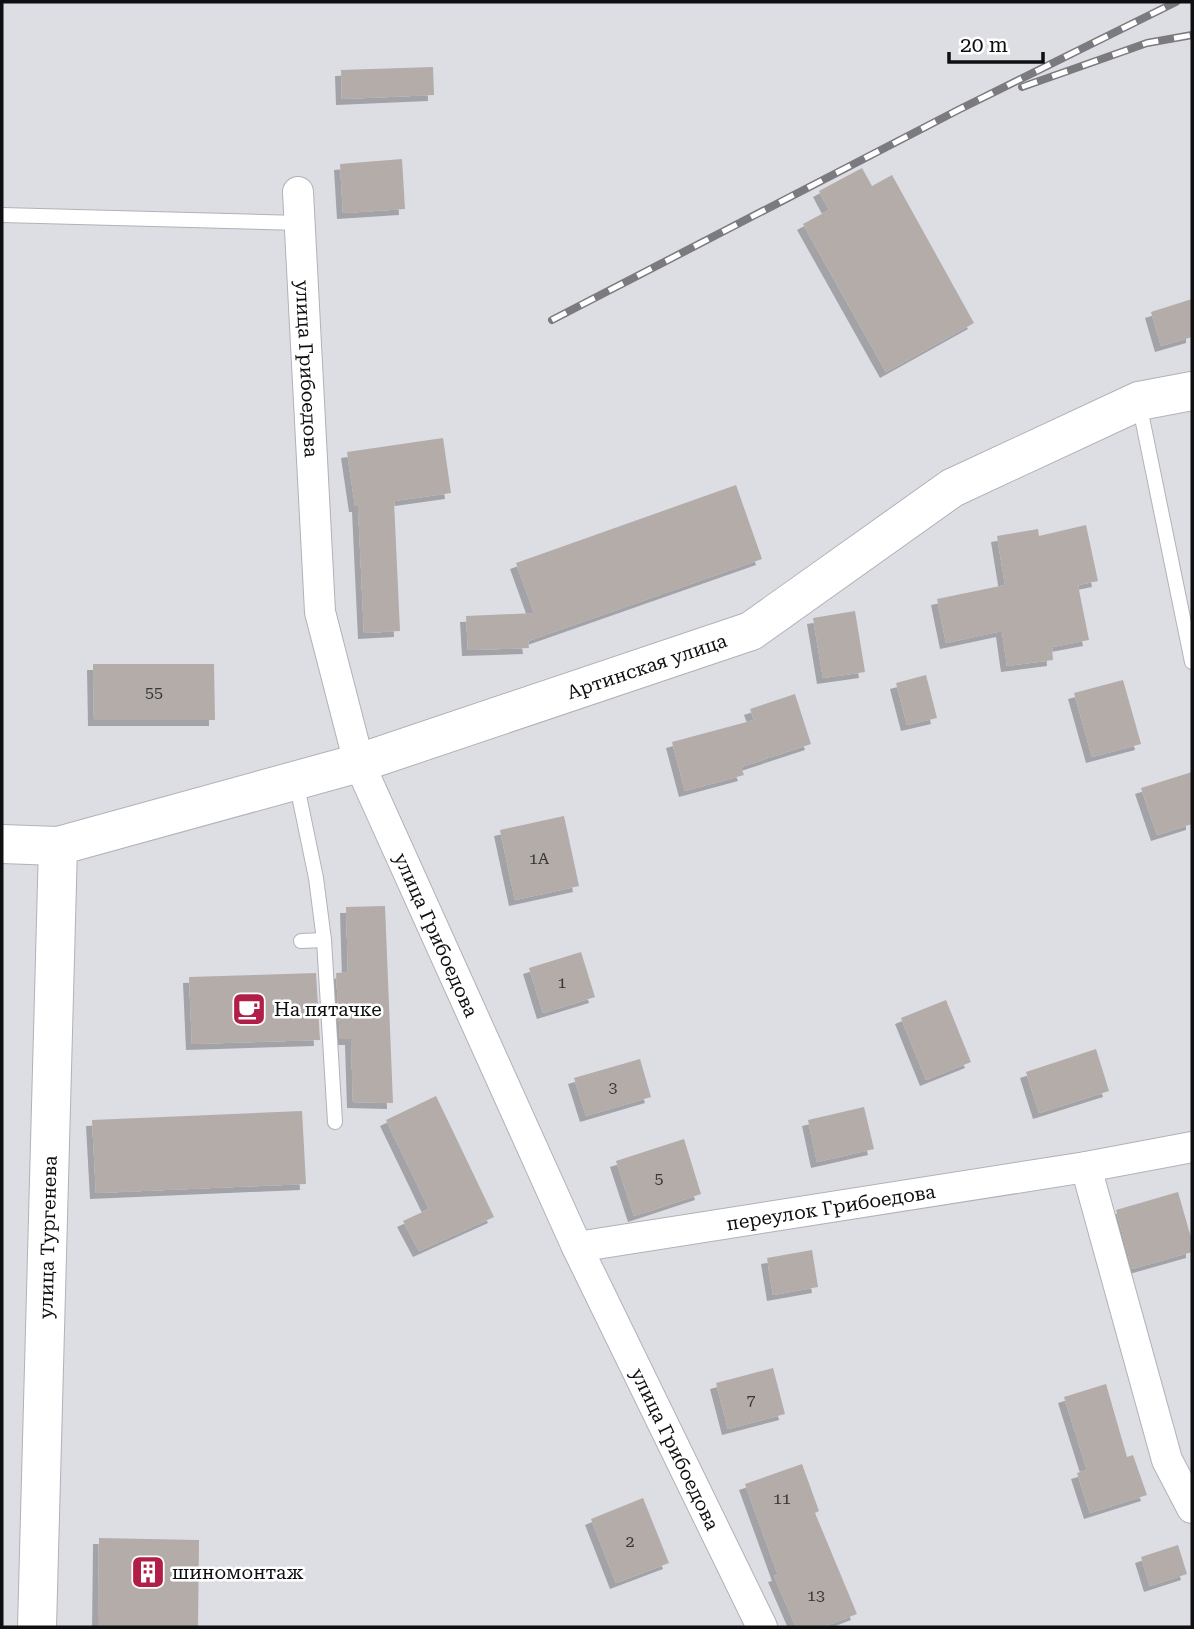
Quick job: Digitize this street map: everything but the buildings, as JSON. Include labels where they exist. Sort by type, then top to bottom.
[{"type":"street","name":"улица Грибоедова","points":[[298,192],[320,612],[359,763],[577,1247],[762,1627]]},
{"type":"street","name":"Артинская улица","points":[[2,844],[58,846],[359,763],[751,631],[952,488],[1139,401],[1192,391]]},
{"type":"street","name":"улица Тургенева","points":[[37,1627],[58,846]]},
{"type":"street","name":"переулок Грибоедова","points":[[577,1247],[1086,1167],[1192,1146]]},
{"type":"street","points":[[1086,1167],[1167,1460],[1192,1508]]},
{"type":"lane","points":[[2,215],[299,223]]},
{"type":"lane","points":[[1139,401],[1192,662]]},
{"type":"lane","points":[[296,780],[316,878],[324,940],[335,1122]]},
{"type":"lane","points":[[301,941],[324,940]]},
{"type":"railway","points":[[552,320],[960,109],[1176,2]]},
{"type":"railway","points":[[1022,87],[1147,43],[1192,35]]},
{"type":"place","name":"На пятачке","points":[[249,1009]]},
{"type":"place","name":"шиномонтаж","points":[[148,1572]]}]
